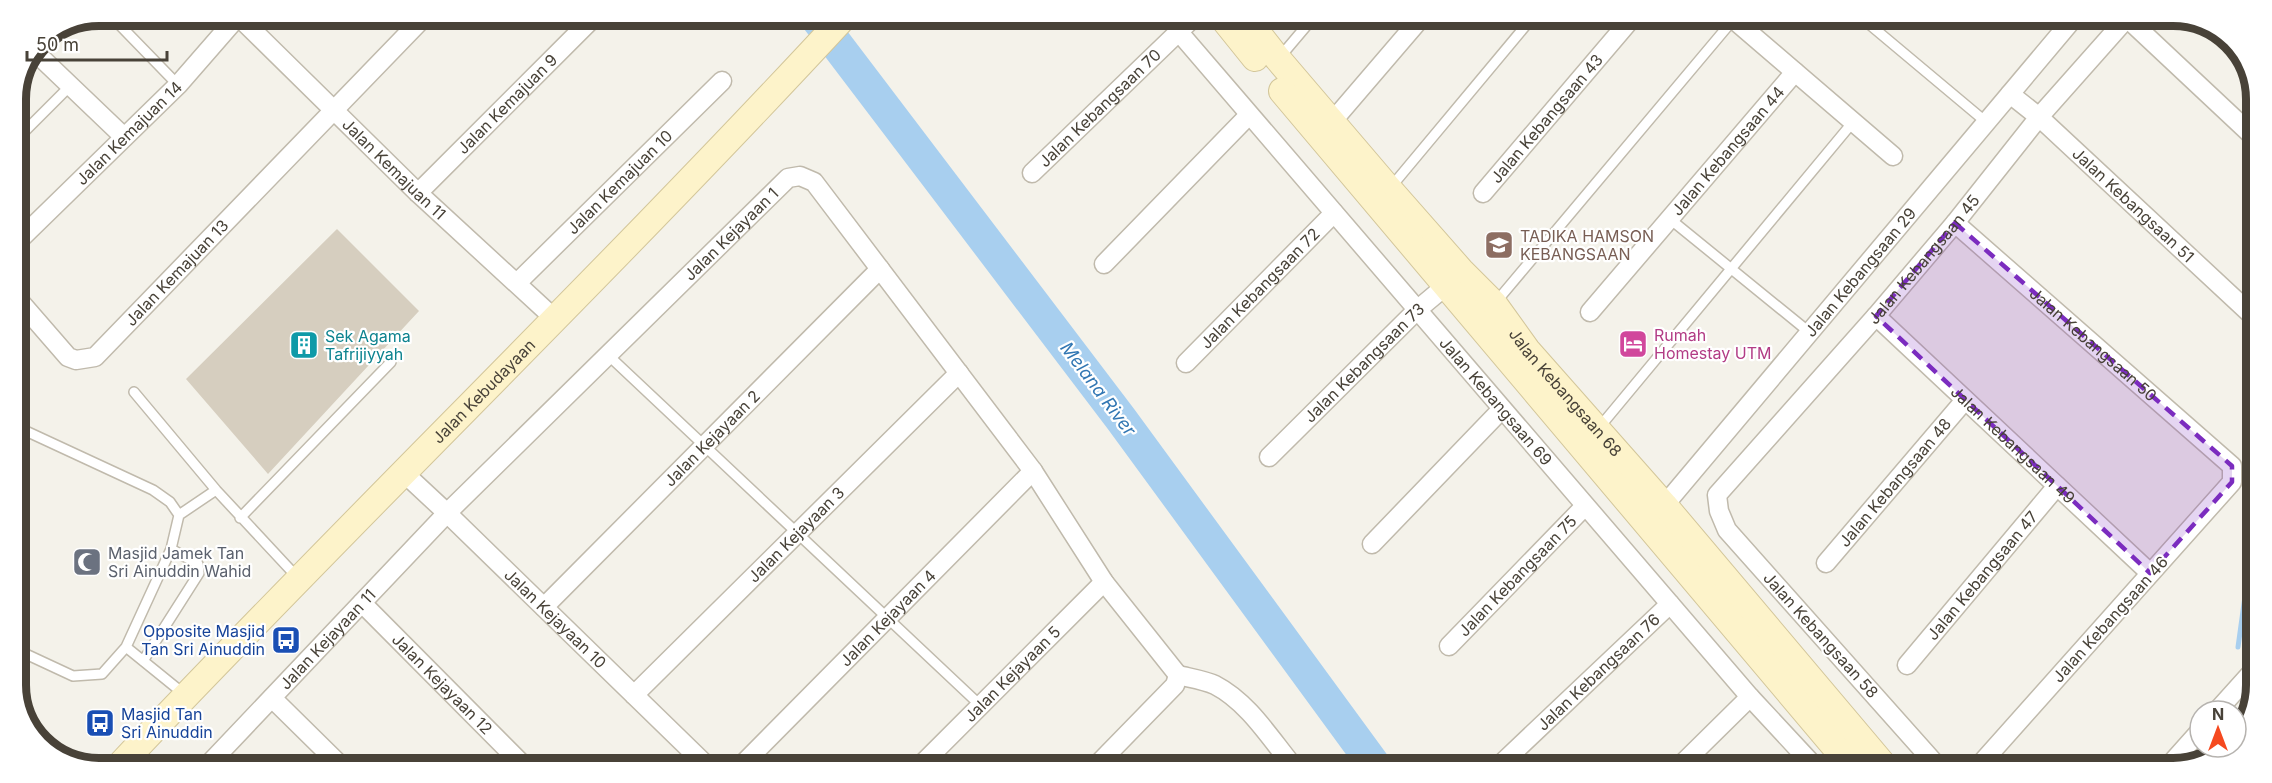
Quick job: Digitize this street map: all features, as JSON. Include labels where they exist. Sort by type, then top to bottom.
[{"type":"street","name":"Jalan Kemajuan 14","points":[[26,233],[178,85],[229,26]]},
{"type":"street","name":"Jalan Kemajuan 11","points":[[248,26],[418,193],[556,320]]},
{"type":"street","name":"Jalan Kemajuan 13","points":[[26,309],[68,357],[76,360],[94,357],[414,26]]},
{"type":"street","name":"Jalan Kemajuan 9","points":[[418,193],[585,26]]},
{"type":"street","name":"Jalan Kebudayaan","points":[[127,758],[185,695],[556,320],[835,26]]},
{"type":"street","name":"Jalan Kebangsaan 70","points":[[1032,173],[1184,26]]},
{"type":"street","name":"Jalan Kebangsaan 68","points":[[1230,26],[1326,129],[1656,515],[1877,758]]},
{"type":"street","name":"Jalan Kebangsaan 68","points":[[1252,26],[1278,59],[1326,129],[1389,189],[1454,278],[1494,304],[1527,350],[1597,430],[1656,515],[1845,758]]},
{"type":"street","points":[[1326,129],[1414,26]]},
{"type":"street","name":"Jalan Kebangsaan 43","points":[[1483,193],[1625,26]]},
{"type":"street","points":[[1740,26],[1893,156]]},
{"type":"street","name":"Jalan Kebangsaan 29","points":[[1656,515],[2067,26]]},
{"type":"street","name":"Jalan Kebangsaan 45","points":[[1717,495],[1876,316],[1955,223],[2039,117],[2121,26]]},
{"type":"street","points":[[2135,26],[2246,130]]},
{"type":"street","name":"Jalan Kebangsaan 69","points":[[1178,31],[1750,697],[1807,758]]},
{"type":"street","points":[[40,56],[124,137]]},
{"type":"street","name":"Jalan Kebangsaan 44","points":[[1590,312],[1795,72]]},
{"type":"street","name":"Jalan Kemajuan 10","points":[[517,283],[722,81]]},
{"type":"street","name":"Jalan Kebangsaan 51","points":[[2010,94],[2039,117],[2246,310]]},
{"type":"street","points":[[1104,264],[1249,116]]},
{"type":"street","name":"Jalan Kejayaan 1","points":[[447,513],[788,178],[800,176],[814,182],[1033,471],[1104,582]]},
{"type":"street","name":"Jalan Kebangsaan 72","points":[[1186,363],[1334,213]]},
{"type":"street","name":"Jalan Kebangsaan 50","points":[[1955,223],[2232,466]]},
{"type":"street","name":"Jalan Kejayaan 2","points":[[544,607],[880,269]]},
{"type":"street","name":"Jalan Kebangsaan 73","points":[[1269,457],[1417,310],[1454,278]]},
{"type":"street","name":"Jalan Kebangsaan 49","points":[[1876,316],[2150,573]]},
{"type":"street","name":"Jalan Kejayaan 3","points":[[634,695],[959,373]]},
{"type":"street","name":"Jalan Kebangsaan 48","points":[[1826,562],[1965,400]]},
{"type":"street","points":[[1372,544],[1502,409]]},
{"type":"street","name":"Jalan Kebangsaan 46","points":[[1986,758],[2232,482],[2232,466]]},
{"type":"street","name":"Jalan Kejayaan 4","points":[[749,758],[1033,471]]},
{"type":"street","name":"Jalan Kejayaan 10","points":[[404,473],[699,758]]},
{"type":"street","name":"Jalan Kebangsaan 47","points":[[1907,665],[2057,486]]},
{"type":"street","name":"Jalan Kebangsaan 58","points":[[1717,495],[1719,511],[1727,530],[1930,758]]},
{"type":"street","name":"Jalan Kebangsaan 75","points":[[1449,646],[1585,506]]},
{"type":"street","name":"Jalan Kejayaan 11","points":[[214,758],[447,513]]},
{"type":"street","points":[[1104,582],[1178,675],[1213,684],[1230,694],[1245,707],[1286,758]]},
{"type":"street","name":"Jalan Kejayaan 5","points":[[928,758],[1104,582]]},
{"type":"street","name":"Jalan Kejayaan 12","points":[[362,603],[516,758]]},
{"type":"street","name":"Jalan Kebangsaan 76","points":[[1508,758],[1670,604]]},
{"type":"street","points":[[1104,758],[1175,685],[1178,675]]},
{"type":"street","points":[[2228,699],[2246,679]]},
{"type":"street","points":[[1688,758],[1750,697]]},
{"type":"street","points":[[272,698],[333,758]]},
{"type":"street","points":[[2176,758],[2188,744]]},
{"type":"lane","points":[[121,26],[178,85]]},
{"type":"lane","points":[[1278,59],[1305,26]]},
{"type":"lane","points":[[1389,189],[1525,26]]},
{"type":"lane","points":[[1494,304],[1726,26]]},
{"type":"lane","points":[[1871,26],[1986,122]]},
{"type":"lane","points":[[26,130],[71,85]]},
{"type":"lane","points":[[1597,430],[1853,122]]},
{"type":"lane","points":[[1670,219],[1809,332]]},
{"type":"lane","points":[[608,355],[981,706]]},
{"type":"lane","points":[[240,518],[391,362]]},
{"type":"lane","points":[[134,392],[240,518],[299,579]]},
{"type":"lane","points":[[26,431],[153,490],[170,502],[179,515]]},
{"type":"lane","points":[[26,654],[72,676],[102,674],[126,647],[171,549],[179,515],[216,490]]},
{"type":"lane","points":[[143,661],[199,573],[198,564],[171,549]]},
{"type":"lane","points":[[126,647],[185,695]]},
{"type":"highlighted area","points":[[1955,223],[2232,466],[2232,482],[2150,573],[1876,316]]},
{"type":"building","name":"Sek Agama Tafrijiyyah","points":[[337,229],[419,311],[268,474],[186,379]]},
{"type":"waterway","name":"Melana River","points":[[823,26],[1121,419],[1369,758]]},
{"type":"waterway","points":[[2238,647],[2246,589]]},
{"type":"place","name":"TADIKA HAMSON KEBANGSAAN","points":[[1499,245]]},
{"type":"place","name":"Rumah Homestay UTM","points":[[1633,344]]},
{"type":"place","name":"Sek Agama Tafrijiyyah","points":[[304,345]]},
{"type":"place","name":"Masjid Jamek Tan Sri Ainuddin Wahid","points":[[87,562]]},
{"type":"place","name":"Opposite Masjid Tan Sri Ainuddin","points":[[286,640]]},
{"type":"place","name":"Masjid Tan Sri Ainuddin","points":[[100,723]]}]
